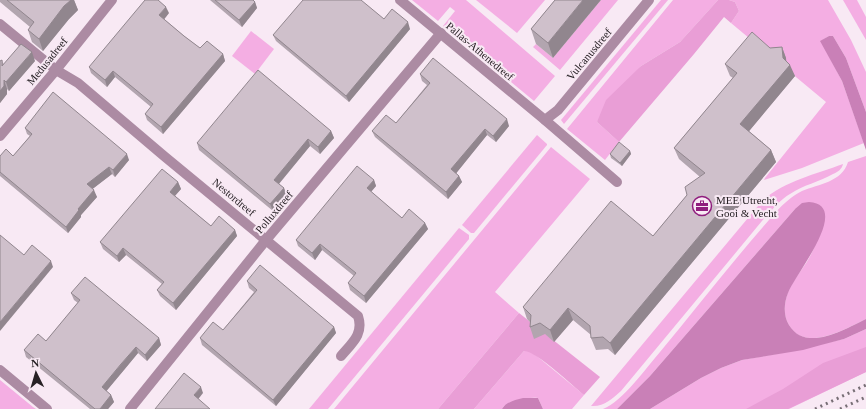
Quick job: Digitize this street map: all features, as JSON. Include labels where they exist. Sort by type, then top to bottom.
[{"type":"street","name":"Medusadreef","points":[[0,136],[56,70],[112,0]]},
{"type":"street","name":"Pallas-Athenedreef","points":[[400,0],[618,182]]},
{"type":"street","name":"Vulcanusdreef","points":[[545,120],[558,110],[649,0]]},
{"type":"street","name":"Nestordreef","points":[[0,24],[56,70],[78,83],[358,316],[361,324],[359,334],[341,356]]},
{"type":"street","name":"Polluxdreef","points":[[130,409],[266,240],[441,34]]},
{"type":"street","points":[[0,370],[47,409]]},
{"type":"shaded area","points":[[412,0],[466,0],[555,76],[534,101],[443,26],[455,11],[450,7],[438,21]]},
{"type":"shaded area","points":[[476,0],[545,0],[517,33]]},
{"type":"shaded area","points":[[601,0],[618,0],[560,70],[533,47],[536,44],[553,58]]},
{"type":"shaded area","points":[[661,0],[668,0],[564,124],[561,120]]},
{"type":"shaded area","points":[[673,0],[718,0],[680,42],[641,66],[597,122],[619,142],[605,160],[567,129]]},
{"type":"shaded area","points":[[718,0],[729,0],[735,2],[739,11],[731,23],[724,17],[619,142],[597,122],[606,100],[641,66],[680,42]]},
{"type":"shaded area","points":[[729,0],[828,0],[851,40],[866,72],[866,112],[846,58],[833,36],[829,36],[821,41],[842,81],[864,143],[802,168],[764,180],[826,102],[731,23],[739,11],[735,2]]},
{"type":"shaded area","points":[[843,0],[857,0],[866,17],[866,40]]},
{"type":"shaded area","points":[[251,31],[274,49],[255,74],[232,56]]},
{"type":"shaded area","points":[[829,36],[833,36],[846,58],[866,112],[866,150],[842,81],[820,41]]},
{"type":"shaded area","points":[[537,135],[547,145],[474,233],[471,233],[462,225]]},
{"type":"shaded area","points":[[551,147],[590,179],[495,292],[519,313],[438,409],[334,409]]},
{"type":"shaded area","points":[[866,156],[866,319],[837,333],[815,338],[805,337],[796,333],[789,325],[785,309],[788,292],[811,255],[821,233],[795,209],[650,376],[617,409],[603,409],[611,405],[634,384],[746,246],[782,206],[802,191],[829,181],[841,174],[848,162]]},
{"type":"shaded area","points":[[843,164],[841,169],[837,172],[795,191],[781,201],[767,215],[621,391],[604,404],[591,406],[763,200],[772,193],[791,183]]},
{"type":"shaded area","points":[[809,202],[821,206],[825,215],[823,228],[809,258],[792,284],[788,293],[785,309],[787,321],[796,333],[805,337],[815,338],[837,333],[866,319],[866,329],[844,339],[803,350],[742,360],[701,378],[650,409],[617,409],[650,376],[795,209],[802,203]]},
{"type":"shaded area","points":[[459,228],[469,235],[469,239],[328,409],[309,409]]},
{"type":"shaded area","points":[[519,313],[600,377],[584,395],[537,356],[524,351],[474,409],[438,409]]},
{"type":"shaded area","points":[[866,329],[866,372],[789,409],[650,409],[701,378],[742,360],[844,339]]},
{"type":"shaded area","points":[[866,347],[866,372],[788,409],[746,409],[783,389],[823,363]]},
{"type":"shaded area","points":[[528,350],[584,395],[572,409],[543,409],[538,398],[533,398],[517,401],[504,406],[502,409],[474,409],[524,351]]},
{"type":"shaded area","points":[[0,380],[33,407],[36,409],[0,409]]},
{"type":"shaded area","points":[[523,398],[538,398],[543,409],[502,409],[508,403]]},
{"type":"building","points":[[7,0],[71,0],[64,6],[39,39],[28,30],[34,22]]},
{"type":"building","points":[[145,0],[158,0],[166,7],[159,15],[200,48],[207,41],[223,54],[161,127],[145,114],[153,104],[113,71],[105,80],[89,67]]},
{"type":"building","points":[[215,0],[253,0],[255,2],[239,20]]},
{"type":"building","points":[[303,0],[361,0],[384,19],[392,9],[408,22],[346,96],[273,35]]},
{"type":"building","points":[[555,0],[583,0],[548,43],[531,29]]},
{"type":"building","points":[[752,32],[770,48],[782,47],[783,58],[790,65],[740,124],[771,150],[610,343],[603,337],[591,338],[590,326],[568,308],[550,330],[540,323],[530,327],[531,315],[523,307],[611,201],[653,236],[687,195],[685,187],[705,173],[674,148],[737,73],[725,64]]},
{"type":"building","points":[[21,44],[32,52],[6,82],[4,80],[4,86],[0,91],[0,61],[2,60],[2,66]]},
{"type":"building","points":[[433,58],[507,119],[493,136],[485,129],[451,169],[459,176],[446,192],[372,131],[386,115],[396,123],[430,83],[420,74]]},
{"type":"building","points":[[258,70],[331,131],[318,147],[308,139],[274,180],[284,188],[270,204],[197,143]]},
{"type":"building","points":[[53,92],[127,154],[113,170],[109,167],[87,184],[94,190],[78,209],[79,210],[66,227],[0,172],[0,156],[6,149],[13,156],[32,134],[25,128]]},
{"type":"building","points":[[619,142],[630,151],[620,163],[610,154]]},
{"type":"building","points":[[357,166],[374,180],[367,188],[402,218],[409,209],[425,223],[364,296],[348,283],[356,273],[320,244],[312,253],[296,240]]},
{"type":"building","points":[[162,169],[178,182],[170,192],[211,226],[219,216],[235,230],[173,303],[157,290],[164,282],[123,248],[117,256],[100,242]]},
{"type":"building","points":[[0,235],[24,255],[32,245],[51,261],[0,322]]},
{"type":"building","points":[[260,265],[334,327],[273,400],[200,338],[213,322],[223,330],[257,290],[247,281]]},
{"type":"building","points":[[85,277],[159,338],[145,355],[136,347],[121,364],[102,387],[111,395],[100,409],[95,409],[24,350],[38,334],[46,341],[80,300],[71,293]]},
{"type":"building","points":[[184,373],[201,387],[194,395],[210,409],[155,409]]},
{"type":"railway","points":[[815,409],[866,385]]},
{"type":"railway","points":[[840,409],[866,397]]},
{"type":"place","name":"MEE Utrecht, Gooi & Vecht","points":[[702,206]]}]
